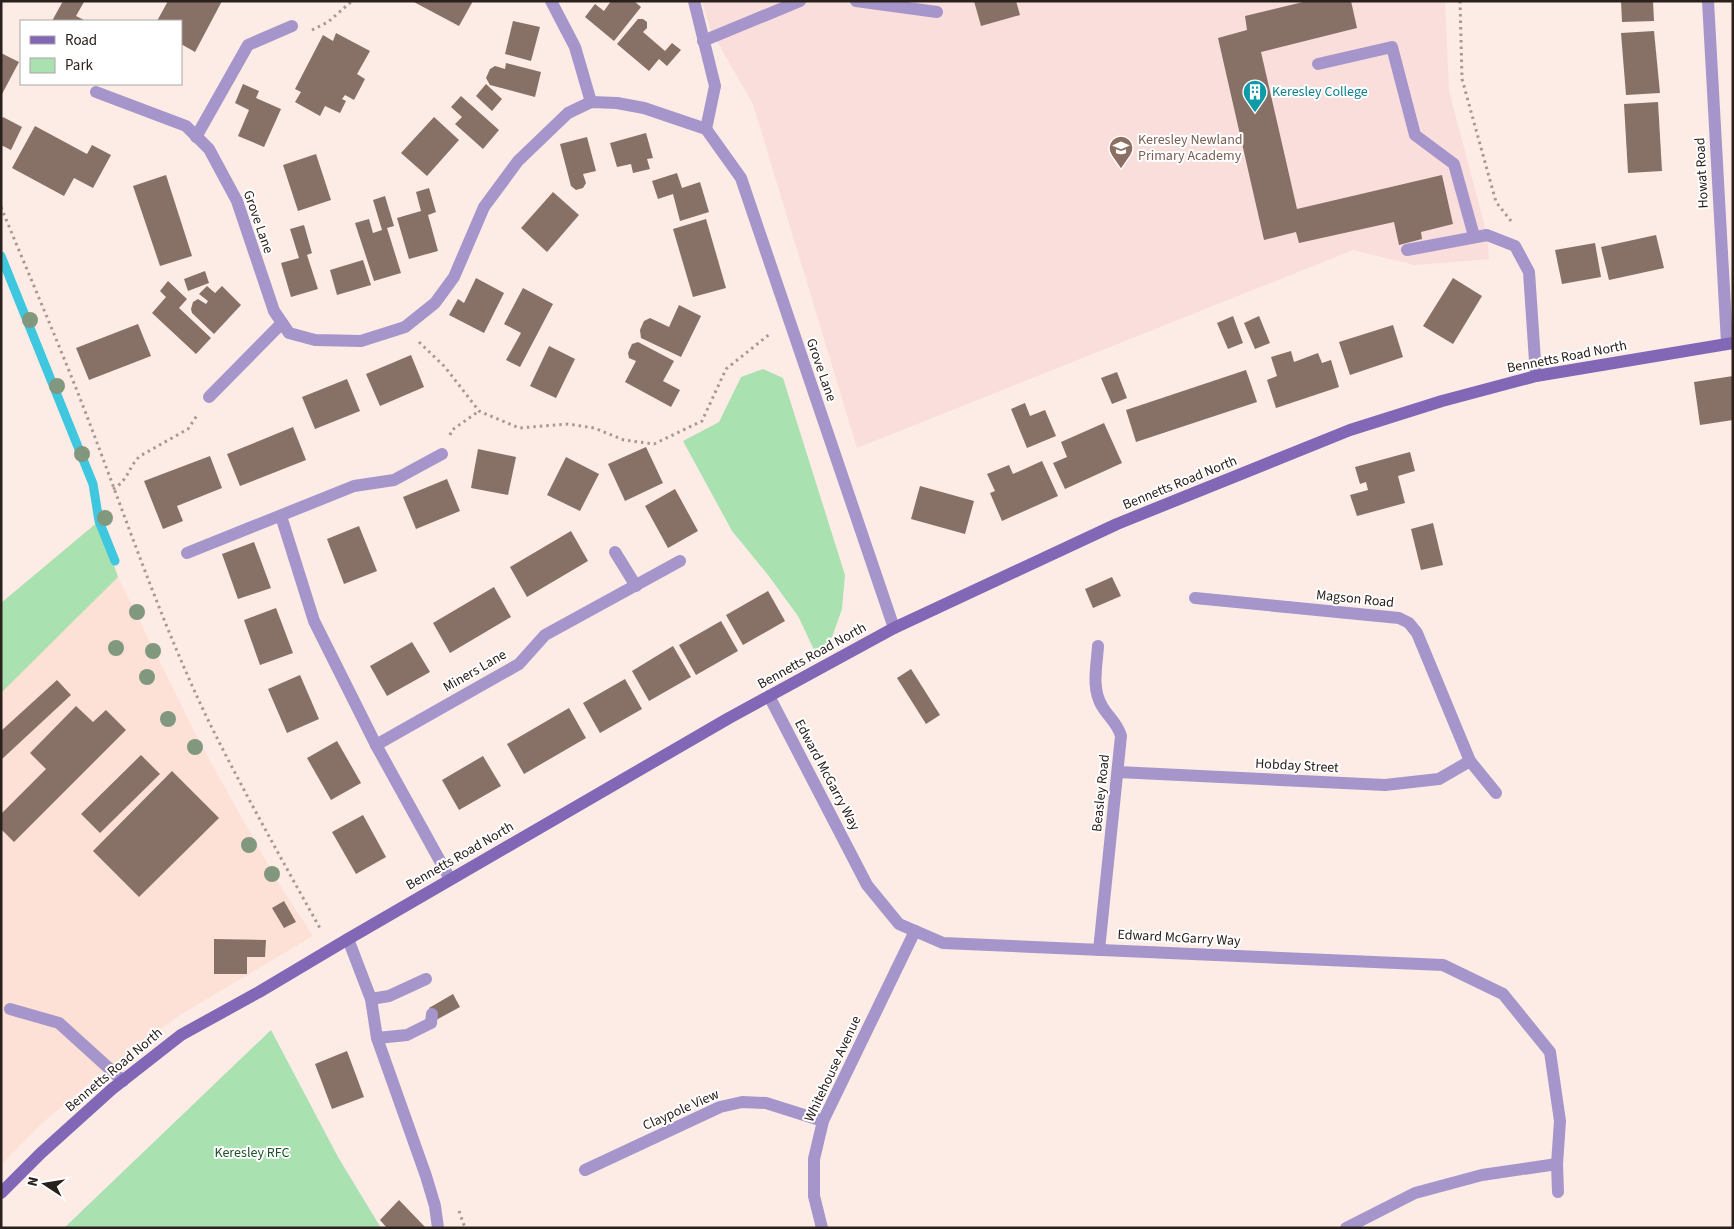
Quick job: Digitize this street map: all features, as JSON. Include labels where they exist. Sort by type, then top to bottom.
[{"type":"street","points":[[551,1],[575,47],[591,102]]},
{"type":"street","points":[[694,1],[715,86],[706,129]]},
{"type":"street","points":[[703,41],[800,1]]},
{"type":"street","points":[[856,1],[937,12]]},
{"type":"street","name":"Howat Road","points":[[1708,1],[1730,343]]},
{"type":"street","points":[[196,137],[248,45],[292,26]]},
{"type":"street","points":[[1318,64],[1392,47],[1415,135],[1454,164],[1474,236]]},
{"type":"street","name":"Grove Lane","points":[[96,92],[186,126],[209,149],[236,202],[274,311],[289,334],[315,340],[361,342],[405,327],[434,303],[454,277],[484,208],[518,161],[568,113],[591,102],[617,103],[644,108],[706,129],[741,178],[894,628]]},
{"type":"street","points":[[1406,250],[1487,235],[1515,246],[1529,272],[1536,376]]},
{"type":"street","points":[[209,397],[282,323]]},
{"type":"street","name":"Bennetts Road North","points":[[1,1193],[41,1153],[123,1080],[181,1035],[260,992],[450,879],[729,718],[894,628],[1117,524],[1350,430],[1442,401],[1536,376],[1730,343]]},
{"type":"street","points":[[187,553],[354,486],[394,480],[442,454]]},
{"type":"street","points":[[281,516],[314,621],[376,745],[450,879]]},
{"type":"street","points":[[615,552],[636,586]]},
{"type":"street","name":"Miners Lane","points":[[376,745],[519,664],[546,635],[680,562]]},
{"type":"street","name":"Magson Road","points":[[1195,598],[1399,618],[1409,623],[1417,633],[1470,761],[1496,793]]},
{"type":"street","name":"Beasley Road","points":[[1098,646],[1096,684],[1098,697],[1102,707],[1116,722],[1121,736],[1099,950]]},
{"type":"street","name":"Edward McGarry Way","points":[[769,696],[867,885],[899,924],[943,943],[1443,965],[1503,994],[1550,1052],[1560,1120],[1557,1164],[1558,1192]]},
{"type":"street","name":"Hobday Street","points":[[1118,772],[1385,785],[1439,779],[1470,761]]},
{"type":"street","name":"Whitehouse Avenue","points":[[822,1228],[814,1196],[814,1159],[823,1121],[915,931]]},
{"type":"street","points":[[348,939],[371,999],[377,1038],[426,1176],[435,1206],[438,1228]]},
{"type":"street","points":[[371,999],[390,996],[426,979]]},
{"type":"street","points":[[10,1010],[59,1023],[123,1080]]},
{"type":"street","points":[[377,1038],[407,1035],[431,1023],[432,1014]]},
{"type":"street","name":"Claypole View","points":[[585,1170],[720,1107],[742,1102],[766,1103],[823,1121]]},
{"type":"street","points":[[1346,1228],[1415,1193],[1482,1175],[1557,1164]]},
{"type":"path","points":[[292,26],[314,30],[328,22],[352,1]]},
{"type":"path","points":[[1460,1],[1462,79],[1496,202],[1512,222]]},
{"type":"path","points":[[1,207],[83,406],[113,489],[166,622],[210,723],[323,933],[338,927],[348,939]]},
{"type":"path","points":[[405,327],[445,367],[479,411],[519,428],[568,424],[594,428],[624,440],[654,444],[702,421],[726,369],[788,319]]},
{"type":"path","points":[[113,489],[127,477],[133,462],[140,456],[188,429],[209,397]]},
{"type":"path","points":[[442,454],[452,430],[479,411]]},
{"type":"shaded area","name":"Keresley Newland Primary Academy","points":[[702,1],[1445,1],[1449,91],[1487,235],[1489,259],[1415,265],[1353,250],[857,448],[753,104],[710,29]]},
{"type":"shaded area","points":[[99,521],[118,577],[199,741],[276,879],[313,936],[180,1015],[105,1070],[40,1125],[1,1165],[1,603]]},
{"type":"green space","points":[[763,369],[783,378],[845,575],[842,609],[832,637],[816,654],[798,616],[732,531],[683,441],[719,422],[741,377]]},
{"type":"green space","points":[[99,521],[118,577],[1,693],[1,603]]},
{"type":"green space","name":"Keresley RFC","points":[[271,1030],[338,1157],[381,1228],[64,1228]]},
{"type":"building","points":[[63,1],[84,2],[76,16],[84,20],[53,20]]},
{"type":"building","points":[[168,1],[222,1],[195,52],[182,45],[182,20],[158,20]]},
{"type":"building","points":[[412,1],[473,1],[459,26]]},
{"type":"building","points":[[611,1],[634,1],[641,7],[614,41],[585,17],[595,4],[604,11]]},
{"type":"building","points":[[974,1],[1016,1],[1020,15],[981,26]]},
{"type":"building","name":"Keresley College","points":[[1307,1],[1351,1],[1357,28],[1261,52],[1297,209],[1442,175],[1453,224],[1421,232],[1422,239],[1399,245],[1394,222],[1299,243],[1296,232],[1264,240],[1218,38],[1247,30],[1245,16]]},
{"type":"building","points":[[1621,1],[1653,1],[1654,21],[1622,22]]},
{"type":"building","points":[[638,19],[643,19],[647,22],[647,28],[643,32],[665,51],[672,43],[681,50],[667,66],[659,59],[649,71],[617,44]]},
{"type":"building","points":[[513,21],[540,27],[531,61],[505,54]]},
{"type":"building","points":[[1654,31],[1660,93],[1626,95],[1621,33]]},
{"type":"building","points":[[336,33],[370,51],[357,74],[365,79],[354,100],[345,95],[342,99],[346,101],[340,113],[325,106],[320,116],[295,102],[301,92],[295,89],[323,35],[333,41]]},
{"type":"building","points":[[1,53],[19,62],[1,96]]},
{"type":"building","points":[[506,63],[541,72],[535,97],[490,85],[486,78],[490,69],[495,66],[505,69]]},
{"type":"building","points":[[243,84],[259,91],[256,98],[281,109],[264,147],[238,136],[249,110],[235,103]]},
{"type":"building","points":[[486,84],[502,99],[492,111],[476,96]]},
{"type":"building","points":[[461,96],[499,130],[483,149],[455,124],[462,117],[451,107]]},
{"type":"building","points":[[1658,102],[1662,171],[1628,173],[1624,104]]},
{"type":"building","points":[[3,117],[22,127],[11,150],[1,145],[1,120]]},
{"type":"building","points":[[434,117],[459,140],[427,176],[401,153]]},
{"type":"building","points":[[35,126],[87,154],[92,145],[111,155],[93,188],[74,178],[64,196],[12,168]]},
{"type":"building","points":[[646,133],[653,158],[647,159],[650,169],[633,173],[631,164],[617,167],[610,143]]},
{"type":"building","points":[[587,137],[596,171],[583,174],[586,183],[583,188],[576,190],[571,186],[560,144]]},
{"type":"building","points":[[316,154],[331,200],[298,211],[283,165]]},
{"type":"building","points":[[677,173],[682,188],[700,182],[709,212],[680,221],[673,194],[658,199],[652,181]]},
{"type":"building","points":[[166,175],[192,256],[160,266],[133,186]]},
{"type":"building","points":[[429,188],[436,212],[428,215],[438,251],[409,259],[397,218],[421,211],[416,192]]},
{"type":"building","points":[[553,192],[579,215],[547,252],[521,228]]},
{"type":"building","points":[[385,196],[394,226],[387,228],[401,273],[374,281],[355,223],[369,219],[373,233],[382,230],[373,200]]},
{"type":"building","points":[[706,219],[726,288],[693,297],[673,229]]},
{"type":"building","points":[[304,225],[312,253],[307,255],[318,289],[291,297],[281,263],[299,258],[290,229]]},
{"type":"building","points":[[1656,235],[1664,268],[1609,280],[1601,247]]},
{"type":"building","points":[[1595,243],[1601,277],[1562,284],[1555,250]]},
{"type":"building","points":[[363,260],[371,285],[337,295],[330,270]]},
{"type":"building","points":[[205,271],[209,283],[188,291],[184,279]]},
{"type":"building","points":[[476,278],[504,293],[484,333],[449,315],[458,299],[464,303]]},
{"type":"building","points":[[1453,278],[1482,296],[1453,344],[1423,326]]},
{"type":"building","points":[[168,281],[187,299],[179,308],[211,338],[196,354],[152,313],[166,297],[160,291]]},
{"type":"building","points":[[207,286],[215,293],[222,286],[241,305],[214,334],[192,313],[191,309],[193,302],[198,299],[206,304],[208,301],[199,294]]},
{"type":"building","points":[[523,288],[553,304],[520,367],[506,360],[521,333],[504,324]]},
{"type":"building","points":[[679,305],[701,316],[681,357],[641,338],[640,330],[644,321],[650,318],[669,327]]},
{"type":"building","points":[[1233,316],[1243,343],[1228,349],[1217,323]]},
{"type":"building","points":[[1259,316],[1270,343],[1255,349],[1244,323]]},
{"type":"building","points":[[138,324],[151,356],[89,380],[76,348]]},
{"type":"building","points":[[1393,325],[1403,357],[1350,375],[1339,342]]},
{"type":"building","points":[[638,342],[674,361],[663,381],[680,390],[671,407],[625,382],[636,361],[629,358],[628,353],[632,344]]},
{"type":"building","points":[[549,346],[575,359],[556,398],[530,386]]},
{"type":"building","points":[[1291,351],[1294,362],[1318,353],[1322,363],[1331,360],[1339,387],[1276,408],[1267,380],[1277,376],[1271,357]]},
{"type":"building","points":[[411,355],[424,387],[380,406],[366,374]]},
{"type":"building","points":[[1246,370],[1257,402],[1136,442],[1126,410]]},
{"type":"building","points":[[1117,372],[1127,398],[1112,404],[1101,378]]},
{"type":"building","points":[[1733,376],[1733,420],[1700,425],[1694,382]]},
{"type":"building","points":[[347,379],[360,411],[315,429],[302,397]]},
{"type":"building","points":[[1025,403],[1030,416],[1045,410],[1056,436],[1027,448],[1011,409]]},
{"type":"building","points":[[1104,423],[1122,463],[1065,489],[1053,463],[1067,457],[1061,442]]},
{"type":"building","points":[[293,427],[306,460],[240,486],[227,454]]},
{"type":"building","points":[[646,447],[663,483],[625,501],[608,464]]},
{"type":"building","points":[[478,449],[516,457],[508,495],[471,488]]},
{"type":"building","points":[[1410,452],[1415,471],[1398,476],[1405,503],[1357,516],[1350,495],[1368,490],[1366,482],[1360,484],[1355,467]]},
{"type":"building","points":[[210,456],[222,488],[177,506],[183,521],[163,529],[144,481]]},
{"type":"building","points":[[566,457],[599,474],[580,511],[547,495]]},
{"type":"building","points":[[1042,461],[1058,496],[1002,521],[990,493],[995,491],[987,474],[1009,465],[1013,474]]},
{"type":"building","points":[[447,479],[460,511],[416,529],[403,497]]},
{"type":"building","points":[[920,486],[974,501],[965,534],[911,519]]},
{"type":"building","points":[[675,489],[698,531],[668,548],[645,506]]},
{"type":"building","points":[[1433,523],[1443,565],[1421,570],[1411,529]]},
{"type":"building","points":[[359,526],[377,571],[344,584],[327,539]]},
{"type":"building","points":[[571,531],[588,561],[527,597],[510,567]]},
{"type":"building","points":[[254,542],[271,588],[238,599],[222,554]]},
{"type":"building","points":[[1112,577],[1121,596],[1093,608],[1085,589]]},
{"type":"building","points":[[494,587],[511,617],[450,653],[433,623]]},
{"type":"building","points":[[768,591],[785,621],[743,645],[726,615]]},
{"type":"building","points":[[276,608],[293,653],[260,665],[244,620]]},
{"type":"building","points":[[721,621],[738,651],[696,675],[679,645]]},
{"type":"building","points":[[412,642],[430,672],[387,696],[370,666]]},
{"type":"building","points":[[673,646],[691,677],[649,701],[632,671]]},
{"type":"building","points":[[911,669],[940,715],[926,724],[897,678]]},
{"type":"building","points":[[300,675],[319,719],[287,733],[268,689]]},
{"type":"building","points":[[625,679],[642,709],[600,733],[583,703]]},
{"type":"building","points":[[57,680],[71,695],[1,760],[1,731]]},
{"type":"building","points":[[76,706],[93,722],[106,710],[126,730],[14,842],[1,829],[1,814],[46,769],[30,753]]},
{"type":"building","points":[[569,708],[586,738],[524,774],[507,744]]},
{"type":"building","points":[[337,741],[361,783],[331,800],[307,758]]},
{"type":"building","points":[[141,755],[160,774],[100,833],[81,814]]},
{"type":"building","points":[[483,756],[501,786],[459,810],[442,780]]},
{"type":"building","points":[[172,771],[219,818],[139,897],[93,851]]},
{"type":"building","points":[[363,815],[386,857],[356,874],[332,832]]},
{"type":"building","points":[[284,901],[296,922],[284,928],[272,908]]},
{"type":"building","points":[[214,939],[266,940],[265,957],[247,957],[247,974],[214,974]]},
{"type":"building","points":[[453,994],[460,1007],[436,1020],[429,1008]]},
{"type":"building","points":[[347,1051],[364,1097],[332,1109],[315,1064]]},
{"type":"building","points":[[399,1200],[426,1228],[387,1228],[380,1220]]},
{"type":"waterway","points":[[1,256],[93,484],[99,521],[115,561]]},
{"type":"place","name":"Keresley College","points":[[1255,113]]},
{"type":"place","name":"Keresley Newland Primary Academy","points":[[1121,169]]}]
